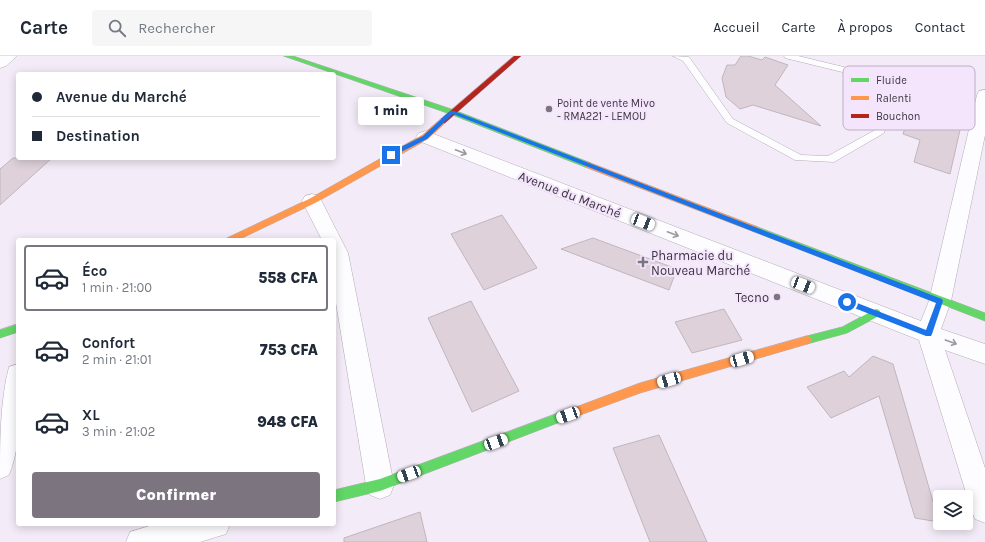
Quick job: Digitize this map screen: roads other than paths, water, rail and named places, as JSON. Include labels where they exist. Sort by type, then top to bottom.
[{"type":"main road","points":[[287,56],[334,72]]},
{"type":"main road","points":[[234,238],[312,201],[425,137],[518,56]]},
{"type":"main road","points":[[336,73],[452,112],[940,301],[985,317]]},
{"type":"main road","points":[[336,496],[380,485],[640,388],[844,330],[876,313]]},
{"type":"main road","points":[[0,334],[16,329]]},
{"type":"street","points":[[0,63],[9,56]]},
{"type":"street","points":[[985,95],[940,301],[928,334],[985,508]]},
{"type":"street","name":"Avenue du Marché","points":[[425,137],[928,334],[985,354]]},
{"type":"street","points":[[312,201],[331,238]]},
{"type":"street","points":[[336,249],[338,253],[380,485]]},
{"type":"street","points":[[0,466],[16,385]]},
{"type":"street","points":[[140,542],[208,526]]},
{"type":"lane","points":[[677,56],[691,58],[730,121],[799,158],[830,160],[881,130]]},
{"type":"lane","points":[[788,56],[843,69]]},
{"type":"place","name":"Point de vente Mivo - RMA221 - LEMOU","points":[[549,109]]},
{"type":"place","name":"Pharmacie du Nouveau Marché","points":[[643,262]]},
{"type":"place","name":"Tecno","points":[[777,297]]}]
